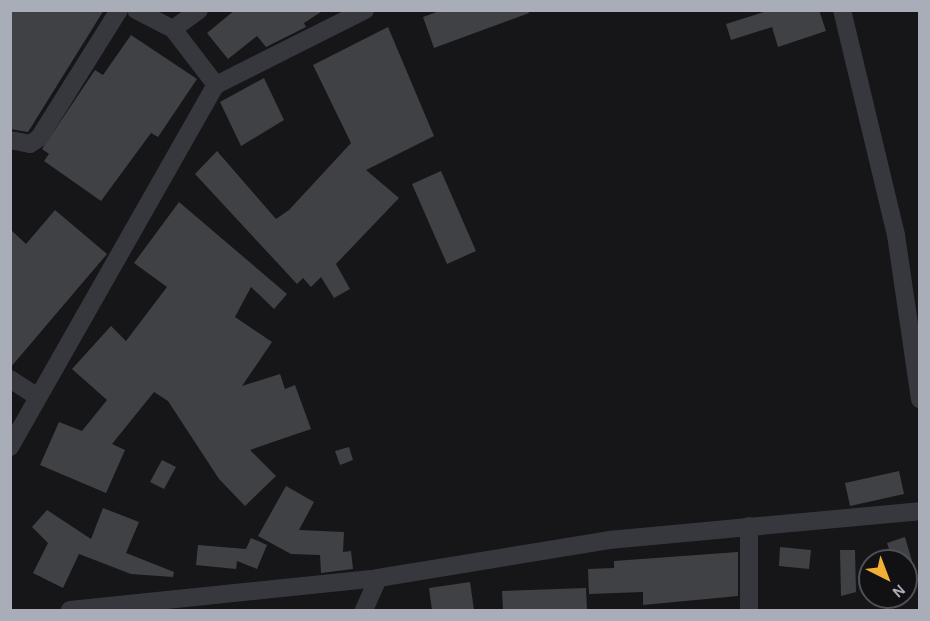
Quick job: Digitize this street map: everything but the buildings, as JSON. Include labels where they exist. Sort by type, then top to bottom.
[{"type":"street","points":[[10,140],[30,144],[39,138],[119,10]]},
{"type":"street","points":[[136,10],[173,29],[216,85]]},
{"type":"street","points":[[173,29],[199,10]]},
{"type":"street","points":[[10,447],[216,85],[365,10]]},
{"type":"street","points":[[843,10],[896,235],[920,399]]},
{"type":"street","points":[[10,379],[38,397]]},
{"type":"street","points":[[70,610],[378,578],[609,540],[920,511]]},
{"type":"street","points":[[749,526],[749,610]]},
{"type":"street","points":[[364,610],[378,578]]}]
